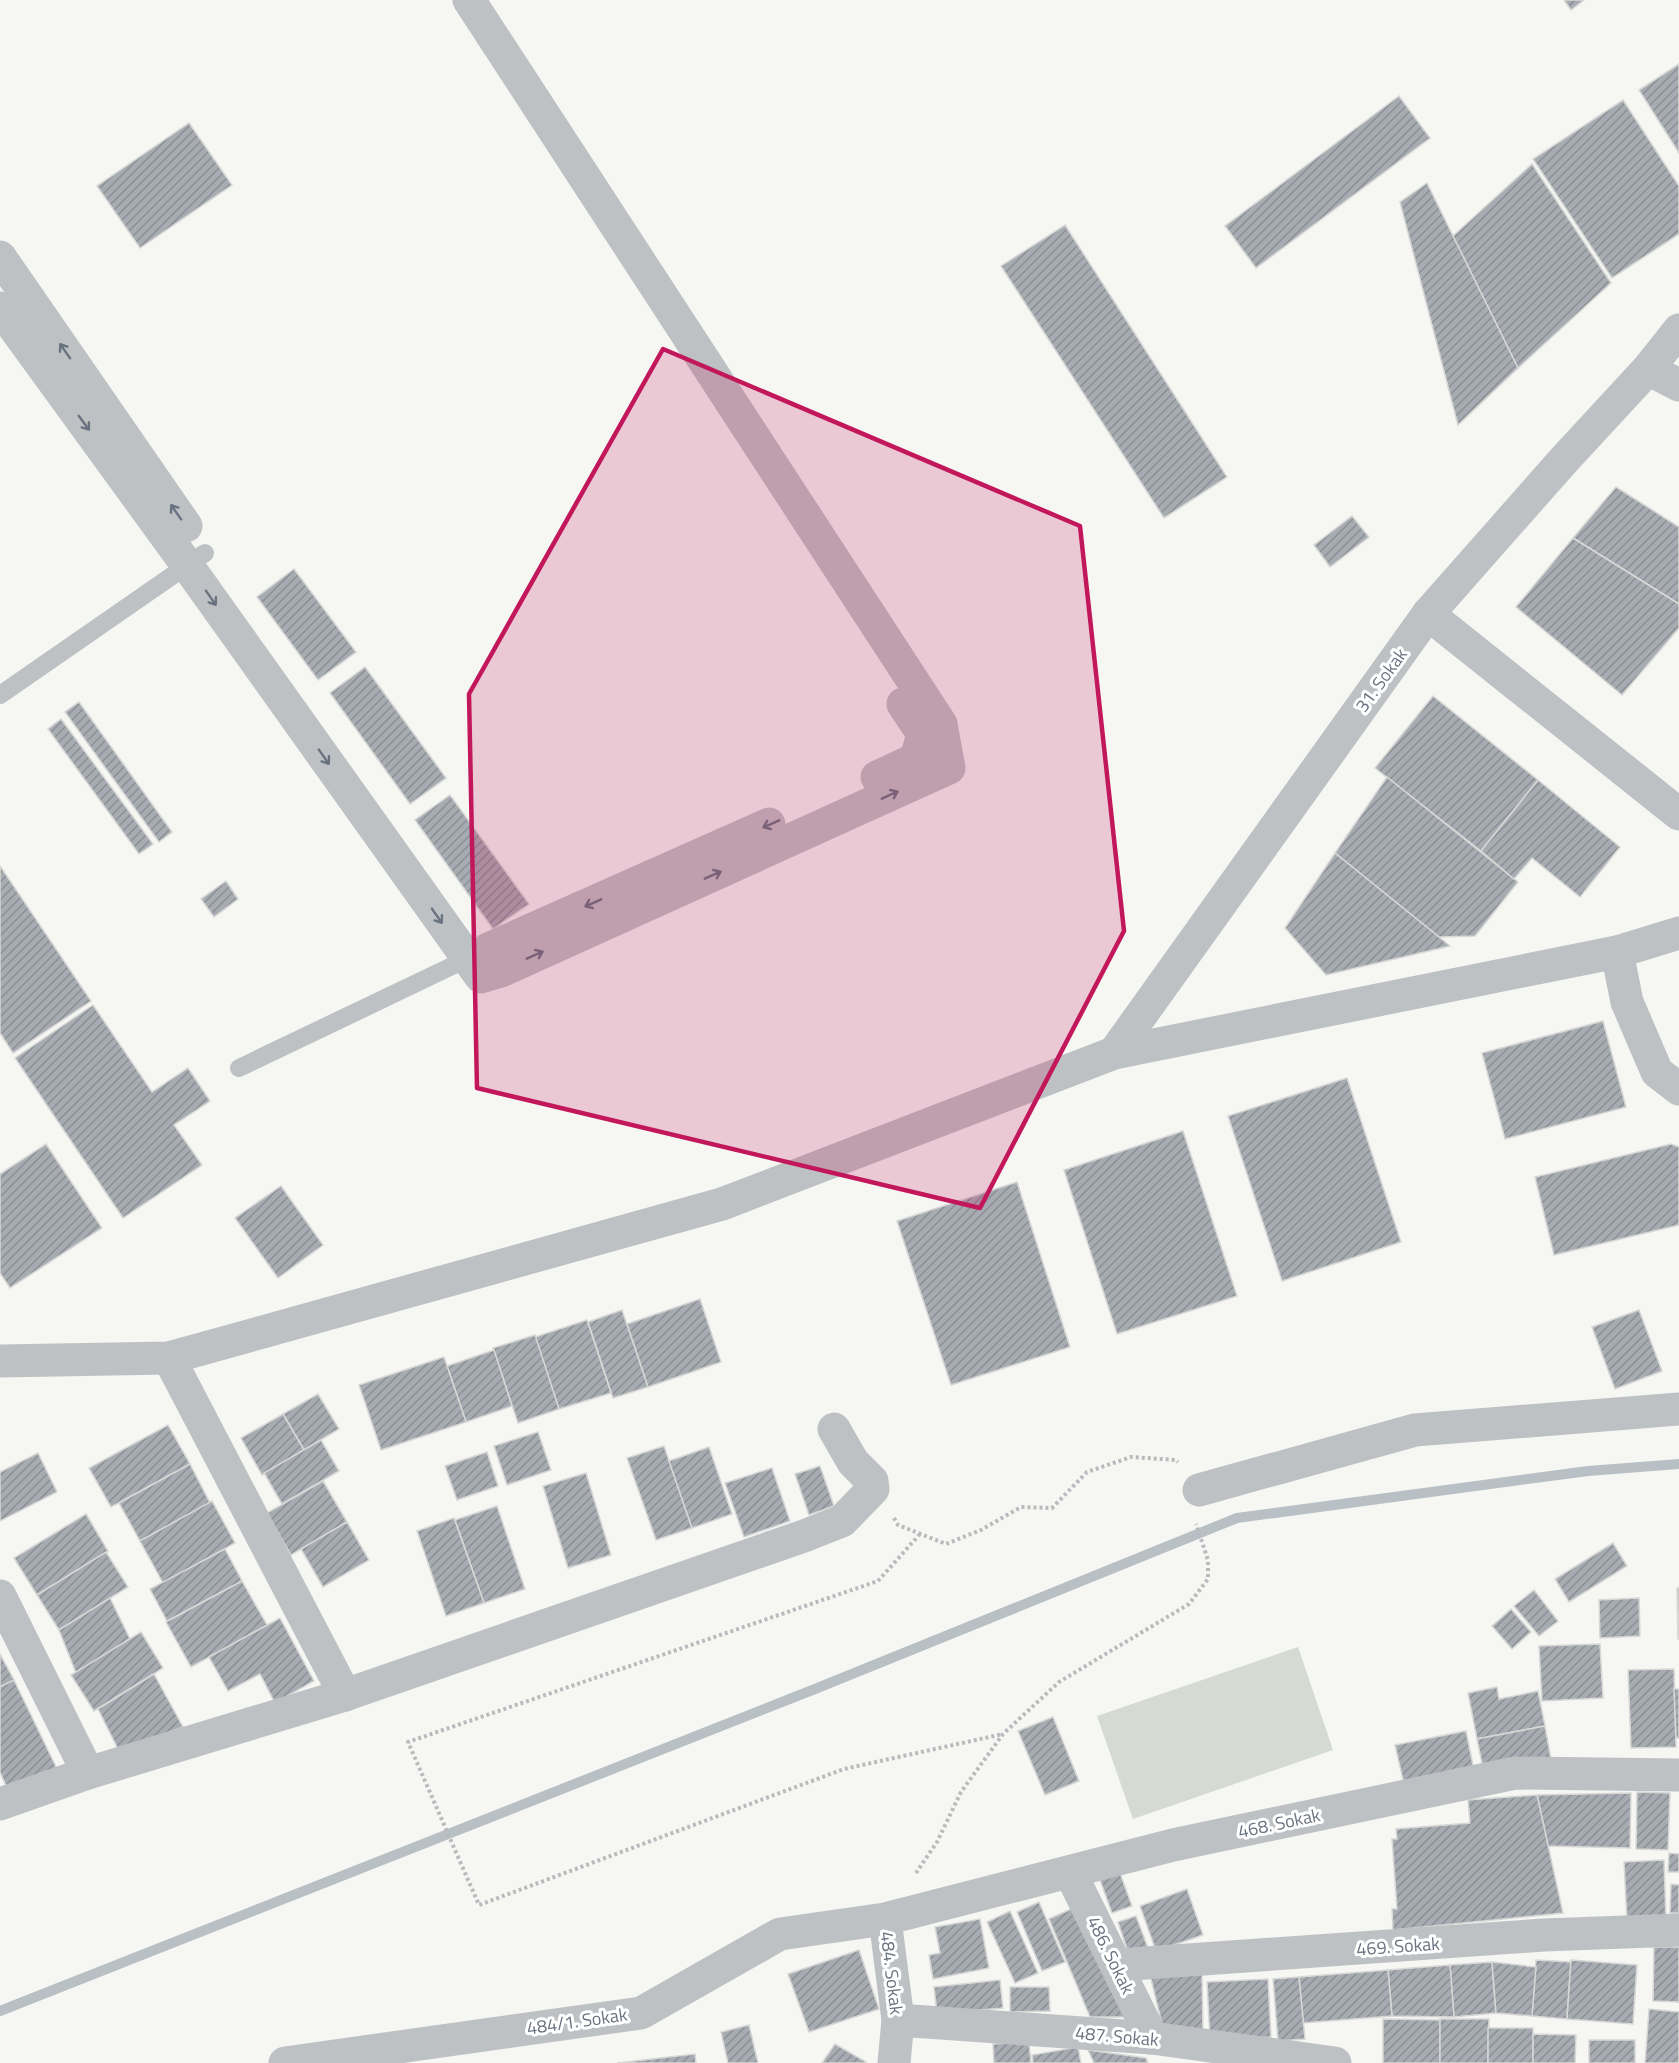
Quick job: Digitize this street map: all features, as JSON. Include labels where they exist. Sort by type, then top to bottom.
[{"type":"street","points":[[453,0],[923,734],[916,759],[486,960]]},
{"type":"street","points":[[469,0],[941,724],[949,768],[486,960]]},
{"type":"street","points":[[0,257],[196,559]]},
{"type":"street","points":[[0,308],[196,559],[486,960]]},
{"type":"street","name":"31. Sokak","points":[[1114,1053],[1428,614],[1648,369],[1679,330]]},
{"type":"street","points":[[1648,369],[1679,385]]},
{"type":"street","points":[[1428,614],[1679,814]]},
{"type":"street","points":[[0,1361],[169,1358],[722,1204],[1114,1053],[1617,952],[1679,933]]},
{"type":"street","points":[[1617,952],[1627,1002],[1657,1072],[1679,1089]]},
{"type":"street","points":[[169,1358],[345,1695]]},
{"type":"street","points":[[1199,1490],[1415,1430],[1679,1409]]},
{"type":"street","points":[[0,1804],[88,1773],[345,1695],[842,1521],[873,1489],[872,1481],[853,1462],[834,1429]]},
{"type":"street","points":[[0,1596],[88,1773]]},
{"type":"street","name":"468. Sokak","points":[[885,1919],[1173,1845],[1515,1773],[1679,1775]]},
{"type":"street","name":"486. Sokak","points":[[1070,1872],[1152,2038]]},
{"type":"street","name":"484. Sokak","points":[[885,1919],[898,2020],[894,2063]]},
{"type":"street","name":"484/1. Sokak","points":[[285,2063],[641,2013],[780,1934],[885,1919]]},
{"type":"street","name":"469. Sokak","points":[[1117,1965],[1544,1935],[1679,1930]]},
{"type":"street","name":"487. Sokak","points":[[898,2020],[1152,2038],[1335,2063]]},
{"type":"lane","points":[[0,695],[196,559]]},
{"type":"lane","points":[[239,1068],[486,960]]},
{"type":"path","points":[[872,1481],[898,1525],[946,1544],[981,1530],[1021,1507],[1052,1508],[1087,1472],[1131,1457],[1176,1460],[1199,1490],[1192,1514],[1208,1560],[1208,1579],[1189,1604],[1059,1682],[1003,1734],[961,1792],[937,1842],[885,1919]]},
{"type":"path","points":[[921,1533],[878,1581],[408,1742],[479,1905],[844,1769],[1003,1734]]},
{"type":"highlighted area","points":[[663,349],[1080,526],[1124,931],[980,1208],[477,1088],[469,694]]},
{"type":"shaded area","points":[[1298,1647],[1333,1750],[1133,1819],[1097,1716]]},
{"type":"building","points":[[1564,0],[1584,0],[1571,10]]},
{"type":"building","points":[[1679,64],[1679,153],[1639,90]]},
{"type":"building","points":[[1399,96],[1430,138],[1256,268],[1225,226]]},
{"type":"building","points":[[1623,100],[1679,186],[1679,234],[1612,278],[1533,159]]},
{"type":"building","points":[[189,123],[232,185],[140,248],[97,186]]},
{"type":"building","points":[[1532,164],[1611,283],[1518,368],[1453,236]]},
{"type":"building","points":[[1427,183],[1518,368],[1458,425],[1400,202]]},
{"type":"building","points":[[1065,225],[1227,477],[1164,518],[1001,266]]},
{"type":"building","points":[[1616,487],[1679,527],[1679,604],[1573,538]]},
{"type":"building","points":[[1352,516],[1369,537],[1330,567],[1314,545]]},
{"type":"building","points":[[1573,538],[1679,604],[1679,628],[1622,695],[1516,607]]},
{"type":"building","points":[[294,569],[356,652],[318,680],[257,597]]},
{"type":"building","points":[[365,667],[446,778],[410,804],[330,693]]},
{"type":"building","points":[[1433,696],[1538,780],[1481,851],[1375,768]]},
{"type":"building","points":[[79,702],[172,832],[159,842],[65,712]]},
{"type":"building","points":[[61,719],[153,844],[139,854],[48,729]]},
{"type":"building","points":[[1387,777],[1518,882],[1475,936],[1439,937],[1335,853]]},
{"type":"building","points":[[1538,780],[1620,847],[1580,897],[1532,858],[1514,879],[1481,851]]},
{"type":"building","points":[[450,795],[529,904],[493,929],[415,820]]},
{"type":"building","points":[[1335,853],[1450,946],[1326,975],[1285,928]]},
{"type":"building","points":[[0,866],[91,1001],[13,1053],[0,1033]]},
{"type":"building","points":[[226,881],[238,899],[214,917],[201,899]]},
{"type":"building","points":[[93,1005],[152,1092],[188,1068],[210,1101],[174,1125],[202,1165],[123,1218],[15,1058]]},
{"type":"building","points":[[1603,1021],[1626,1107],[1505,1139],[1482,1053]]},
{"type":"building","points":[[1347,1078],[1401,1242],[1282,1281],[1228,1116]]},
{"type":"building","points":[[1183,1131],[1237,1296],[1117,1334],[1064,1170]]},
{"type":"building","points":[[46,1144],[102,1228],[10,1288],[0,1273],[0,1174]]},
{"type":"building","points":[[1671,1144],[1679,1147],[1679,1225],[1554,1255],[1535,1177]]},
{"type":"building","points":[[1017,1182],[1070,1347],[951,1385],[897,1221]]},
{"type":"building","points":[[281,1186],[323,1245],[278,1278],[235,1218]]},
{"type":"building","points":[[700,1299],[721,1362],[648,1387],[627,1324]]},
{"type":"building","points":[[622,1310],[648,1387],[613,1398],[588,1322]]},
{"type":"building","points":[[1639,1310],[1662,1371],[1615,1389],[1592,1327]]},
{"type":"building","points":[[587,1320],[611,1393],[559,1409],[535,1337]]},
{"type":"building","points":[[535,1335],[559,1409],[518,1423],[493,1348]]},
{"type":"building","points":[[494,1350],[512,1406],[466,1422],[447,1366]]},
{"type":"building","points":[[444,1357],[466,1422],[381,1450],[359,1385]]},
{"type":"building","points":[[318,1394],[339,1429],[304,1450],[283,1414]]},
{"type":"building","points":[[283,1414],[304,1450],[262,1475],[241,1438]]},
{"type":"building","points":[[168,1425],[190,1464],[111,1507],[89,1468]]},
{"type":"building","points":[[538,1432],[551,1470],[507,1485],[494,1446]]},
{"type":"building","points":[[321,1440],[339,1471],[282,1504],[264,1473]]},
{"type":"building","points":[[664,1446],[692,1528],[656,1540],[627,1458]]},
{"type":"building","points":[[709,1447],[732,1514],[692,1528],[669,1461]]},
{"type":"building","points":[[487,1452],[498,1486],[457,1500],[445,1466]]},
{"type":"building","points":[[38,1453],[57,1492],[0,1521],[0,1472]]},
{"type":"building","points":[[190,1464],[210,1503],[140,1541],[119,1503]]},
{"type":"building","points":[[820,1466],[834,1506],[809,1515],[795,1474]]},
{"type":"building","points":[[772,1468],[790,1521],[744,1537],[725,1483]]},
{"type":"building","points":[[586,1473],[611,1555],[568,1568],[543,1486]]},
{"type":"building","points":[[323,1481],[347,1522],[291,1555],[267,1513]]},
{"type":"building","points":[[212,1501],[235,1543],[163,1583],[140,1541]]},
{"type":"building","points":[[497,1506],[525,1589],[484,1603],[455,1520]]},
{"type":"building","points":[[86,1514],[108,1551],[37,1595],[14,1558]]},
{"type":"building","points":[[454,1518],[484,1603],[446,1616],[417,1531]]},
{"type":"building","points":[[347,1522],[369,1560],[323,1587],[301,1549]]},
{"type":"building","points":[[1613,1543],[1627,1566],[1569,1602],[1555,1579]]},
{"type":"building","points":[[225,1549],[242,1581],[167,1621],[150,1589]]},
{"type":"building","points":[[106,1552],[128,1587],[59,1630],[37,1595]]},
{"type":"building","points":[[242,1581],[267,1625],[191,1667],[166,1622]]},
{"type":"building","points":[[1677,1588],[1679,1588],[1679,1639],[1678,1639]]},
{"type":"building","points":[[1534,1590],[1558,1621],[1539,1636],[1514,1606]]},
{"type":"building","points":[[110,1598],[130,1639],[76,1673],[59,1630]]},
{"type":"building","points":[[1639,1598],[1640,1636],[1600,1638],[1599,1600]]},
{"type":"building","points":[[1511,1609],[1531,1632],[1512,1649],[1492,1626]]},
{"type":"building","points":[[280,1618],[314,1681],[275,1703],[260,1674],[228,1691],[209,1657]]},
{"type":"building","points":[[141,1632],[163,1668],[94,1711],[71,1675]]},
{"type":"building","points":[[1600,1644],[1603,1698],[1542,1701],[1539,1646]]},
{"type":"building","points":[[0,1654],[14,1680],[0,1687]]},
{"type":"building","points":[[1674,1669],[1676,1747],[1631,1748],[1628,1670]]},
{"type":"building","points":[[154,1674],[183,1727],[119,1751],[98,1709]]},
{"type":"building","points":[[14,1680],[61,1777],[10,1795],[0,1772],[0,1687]]},
{"type":"building","points":[[1497,1687],[1499,1699],[1538,1691],[1545,1726],[1477,1739],[1468,1693]]},
{"type":"building","points":[[1674,1689],[1679,1689],[1679,1738],[1676,1738]]},
{"type":"building","points":[[1053,1717],[1079,1781],[1045,1795],[1018,1731]]},
{"type":"building","points":[[1545,1726],[1551,1759],[1484,1773],[1477,1739]]},
{"type":"building","points":[[1466,1731],[1474,1770],[1404,1784],[1395,1745]]},
{"type":"building","points":[[1637,1792],[1670,1793],[1668,1850],[1636,1849]]},
{"type":"building","points":[[1631,1793],[1630,1848],[1548,1846],[1537,1795]]},
{"type":"building","points":[[1537,1795],[1563,1913],[1393,1930],[1392,1909],[1397,1909],[1392,1839],[1397,1839],[1396,1829],[1470,1823],[1468,1800]]},
{"type":"building","points":[[1669,1853],[1679,1854],[1679,1872],[1668,1872]]},
{"type":"building","points":[[1664,1860],[1666,1920],[1627,1921],[1624,1862]]},
{"type":"building","points":[[1120,1873],[1132,1906],[1112,1913],[1100,1880]]},
{"type":"building","points":[[1671,1884],[1679,1885],[1679,1913],[1670,1913]]},
{"type":"building","points":[[1187,1889],[1203,1935],[1156,1951],[1140,1906]]},
{"type":"building","points":[[1039,1902],[1065,1962],[1042,1971],[1017,1912]]},
{"type":"building","points":[[1082,1904],[1134,2017],[1090,2017],[1049,1919]]},
{"type":"building","points":[[1010,1911],[1038,1973],[1015,1983],[987,1922]]},
{"type":"building","points":[[1136,1916],[1148,1948],[1129,1955],[1118,1922]]},
{"type":"building","points":[[980,1919],[989,1968],[933,1979],[929,1955],[940,1953],[935,1927]]},
{"type":"building","points":[[1654,1947],[1679,1947],[1679,2002],[1653,2001]]},
{"type":"building","points":[[859,1950],[879,2009],[809,2032],[788,1974]]},
{"type":"building","points":[[1536,1960],[1571,1962],[1567,2019],[1532,2016]]},
{"type":"building","points":[[1571,1960],[1637,1965],[1633,2024],[1567,2019]]},
{"type":"building","points":[[1492,1962],[1496,2013],[1454,2017],[1450,1965]]},
{"type":"building","points":[[1492,1962],[1536,1967],[1532,2016],[1496,2013]]},
{"type":"building","points":[[1450,1965],[1454,2017],[1392,2016],[1388,1970]]},
{"type":"building","points":[[1388,1970],[1392,2016],[1303,2023],[1299,1977]]},
{"type":"building","points":[[1202,1974],[1203,2031],[1164,2032],[1150,1975]]},
{"type":"building","points":[[1299,1977],[1305,2039],[1278,2041],[1273,1979]]},
{"type":"building","points":[[1268,1979],[1271,2037],[1210,2040],[1207,1982]]},
{"type":"building","points":[[1000,1980],[1003,2008],[937,2014],[934,1987]]},
{"type":"building","points":[[1010,1987],[1049,1987],[1050,2011],[1010,2012]]},
{"type":"building","points":[[1649,2009],[1679,2012],[1679,2063],[1645,2063]]},
{"type":"building","points":[[1383,2019],[1440,2020],[1440,2063],[1383,2063]]},
{"type":"building","points":[[1440,2019],[1489,2019],[1488,2063],[1440,2063]]},
{"type":"building","points":[[749,2025],[758,2063],[728,2063],[721,2032]]},
{"type":"building","points":[[1488,2028],[1533,2028],[1533,2063],[1488,2063]]},
{"type":"building","points":[[1533,2034],[1576,2035],[1575,2063],[1533,2063]]},
{"type":"building","points":[[1589,2040],[1635,2040],[1635,2063],[1589,2063]]},
{"type":"building","points":[[1029,2042],[1031,2063],[994,2063],[993,2044]]},
{"type":"building","points":[[835,2044],[866,2062],[866,2063],[822,2063]]},
{"type":"building","points":[[1078,2047],[1081,2063],[1033,2063],[1032,2055]]},
{"type":"building","points":[[1088,2050],[1146,2058],[1148,2063],[1094,2063]]},
{"type":"building","points":[[695,2054],[696,2063],[617,2063]]},
{"type":"waterway","points":[[0,2011],[815,1689],[1237,1518],[1588,1471],[1679,1464]]}]
